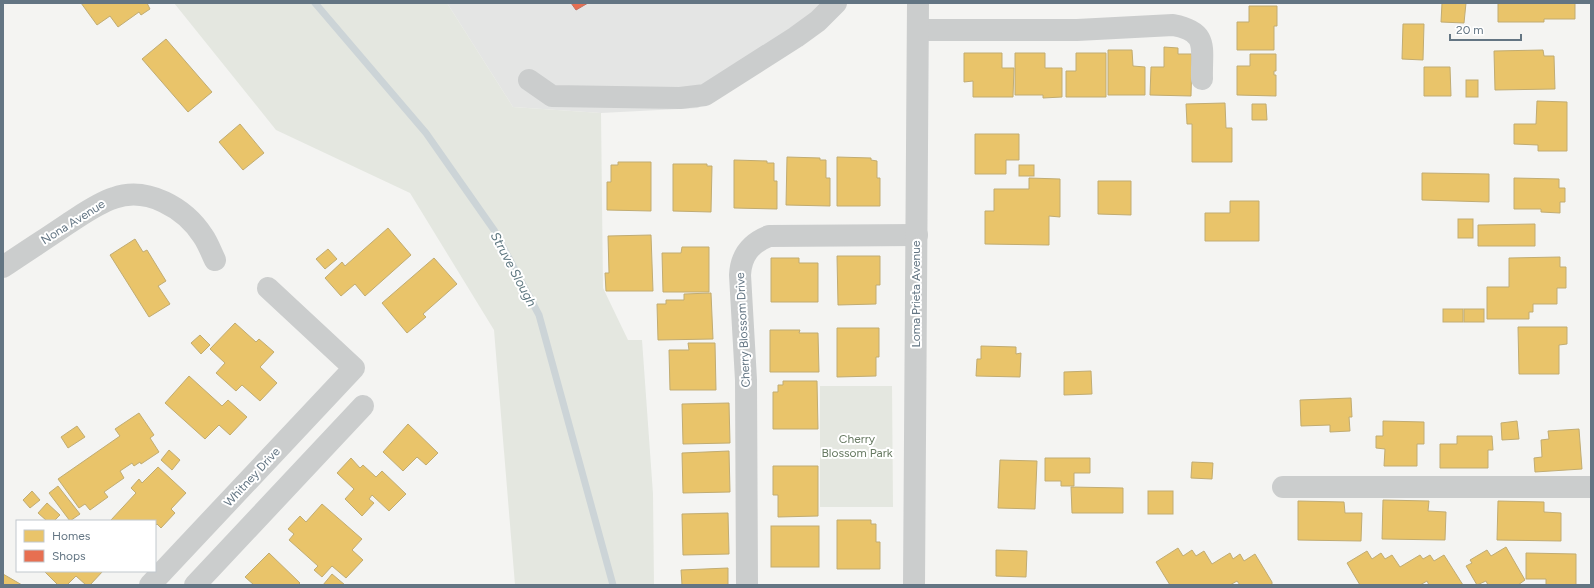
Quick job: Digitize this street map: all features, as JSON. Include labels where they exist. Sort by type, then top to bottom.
[{"type":"street","points":[[529,80],[552,96],[680,98],[705,95],[796,37],[818,21],[836,3]]},
{"type":"street","name":"Loma Prieta Avenue","points":[[914,585],[918,3]]},
{"type":"street","points":[[919,30],[1077,30],[1174,25],[1185,27],[1198,34],[1201,42],[1202,79]]},
{"type":"street","name":"Nona Avenue","points":[[3,266],[88,211],[114,198],[131,194],[146,196],[177,209],[191,221],[204,236],[215,260]]},
{"type":"street","name":"Cherry Blossom Drive","points":[[747,585],[746,380],[740,275],[742,259],[750,247],[769,236],[917,235]]},
{"type":"street","name":"Whitney Drive","points":[[150,585],[354,368],[268,288]]},
{"type":"street","points":[[195,585],[363,406]]},
{"type":"street","points":[[1283,487],[1591,486]]},
{"type":"shaded area","points":[[447,3],[838,3],[698,108],[601,113],[513,107]]},
{"type":"green space","points":[[174,3],[447,3],[513,107],[601,113],[603,288],[628,340],[642,340],[653,494],[654,585],[515,585],[494,330],[410,193],[276,130]]},
{"type":"green space","name":"Cherry Blossom Park","points":[[820,386],[892,386],[893,507],[820,507]]},
{"type":"building: Homes","points":[[81,3],[147,3],[150,9],[141,15],[139,12],[118,27],[110,16],[97,25]]},
{"type":"building: Homes","points":[[1442,3],[1466,3],[1464,23],[1441,22]]},
{"type":"building: Homes","points":[[1498,3],[1575,3],[1575,19],[1544,19],[1544,22],[1498,22]]},
{"type":"building: Homes","points":[[1249,6],[1277,6],[1277,26],[1274,26],[1274,50],[1237,50],[1237,22],[1249,22]]},
{"type":"building: Homes","points":[[1403,24],[1424,24],[1423,60],[1402,59]]},
{"type":"building: Homes","points":[[166,39],[212,92],[188,112],[142,59]]},
{"type":"building: Homes","points":[[1164,47],[1178,48],[1178,54],[1192,54],[1191,96],[1150,95],[1151,67],[1164,67]]},
{"type":"building: Homes","points":[[1108,50],[1132,50],[1133,66],[1145,67],[1145,95],[1108,95]]},
{"type":"building: Homes","points":[[1543,50],[1544,56],[1554,56],[1555,89],[1495,90],[1494,51]]},
{"type":"building: Homes","points":[[964,53],[1002,53],[1002,68],[1014,68],[1013,97],[973,97],[973,81],[964,82]]},
{"type":"building: Homes","points":[[1015,53],[1045,53],[1045,68],[1062,68],[1062,97],[1043,98],[1043,95],[1015,95]]},
{"type":"building: Homes","points":[[1076,53],[1106,53],[1106,97],[1066,97],[1066,71],[1076,71]]},
{"type":"building: Homes","points":[[1250,54],[1276,54],[1276,71],[1274,71],[1274,75],[1276,75],[1276,96],[1237,95],[1237,66],[1250,66]]},
{"type":"building: Homes","points":[[1424,67],[1450,67],[1451,96],[1424,96]]},
{"type":"building: Homes","points":[[1466,80],[1478,80],[1478,97],[1466,97]]},
{"type":"building: Homes","points":[[1537,101],[1567,102],[1567,151],[1538,151],[1538,145],[1514,144],[1514,124],[1536,124]]},
{"type":"building: Homes","points":[[1225,103],[1226,128],[1232,128],[1232,162],[1192,162],[1192,124],[1187,124],[1186,104]]},
{"type":"building: Homes","points":[[1252,104],[1266,104],[1267,120],[1252,120]]},
{"type":"building: Homes","points":[[240,124],[264,153],[243,170],[219,142]]},
{"type":"building: Homes","points":[[975,134],[1019,134],[1019,160],[1006,160],[1006,174],[975,174]]},
{"type":"building: Homes","points":[[787,157],[820,158],[820,160],[826,160],[826,178],[830,178],[830,206],[786,205]]},
{"type":"building: Homes","points":[[837,157],[871,158],[871,160],[877,161],[877,178],[880,178],[880,206],[837,206]]},
{"type":"building: Homes","points":[[734,160],[767,161],[767,163],[774,163],[774,181],[777,181],[777,209],[734,208]]},
{"type":"building: Homes","points":[[618,162],[651,162],[651,211],[607,210],[607,182],[611,182],[611,165],[618,165]]},
{"type":"building: Homes","points":[[673,164],[707,164],[707,166],[712,166],[711,212],[673,211]]},
{"type":"building: Homes","points":[[1019,165],[1034,165],[1034,176],[1019,176]]},
{"type":"building: Homes","points":[[1422,173],[1489,174],[1489,202],[1422,200]]},
{"type":"building: Homes","points":[[1029,178],[1060,179],[1060,217],[1049,216],[1049,245],[985,244],[985,211],[994,211],[994,189],[1029,189]]},
{"type":"building: Homes","points":[[1514,178],[1559,179],[1559,188],[1565,188],[1565,202],[1560,202],[1560,213],[1541,212],[1541,209],[1514,209]]},
{"type":"building: Homes","points":[[1098,181],[1131,181],[1131,215],[1098,214]]},
{"type":"building: Homes","points":[[1230,201],[1259,201],[1259,241],[1205,241],[1205,213],[1230,213]]},
{"type":"building: Homes","points":[[1458,219],[1473,219],[1473,238],[1458,238]]},
{"type":"building: Homes","points":[[1535,224],[1535,246],[1478,246],[1478,225]]},
{"type":"building: Homes","points":[[388,228],[411,255],[365,296],[355,284],[341,296],[325,278],[342,262],[345,266]]},
{"type":"building: Homes","points":[[651,235],[653,291],[606,291],[605,273],[609,273],[608,236]]},
{"type":"building: Homes","points":[[135,239],[143,252],[147,250],[166,281],[158,286],[170,304],[149,317],[110,255]]},
{"type":"building: Homes","points":[[682,247],[709,247],[709,292],[663,292],[662,253],[681,253]]},
{"type":"building: Homes","points":[[328,249],[337,259],[325,269],[316,259]]},
{"type":"building: Homes","points":[[837,256],[880,256],[880,285],[876,285],[876,304],[838,305]]},
{"type":"building: Homes","points":[[1560,257],[1560,267],[1566,267],[1566,288],[1557,288],[1557,304],[1533,304],[1533,312],[1529,312],[1529,319],[1487,319],[1487,287],[1509,287],[1509,258]]},
{"type":"building: Homes","points":[[434,258],[457,284],[423,314],[426,317],[407,333],[382,303]]},
{"type":"building: Homes","points":[[771,258],[799,258],[799,263],[818,263],[818,302],[771,302]]},
{"type":"building: Homes","points":[[711,293],[713,339],[658,340],[657,304],[666,304],[666,300],[684,300],[684,294]]},
{"type":"building: Homes","points":[[1443,309],[1463,309],[1463,322],[1443,322]]},
{"type":"building: Homes","points":[[1464,309],[1484,309],[1484,322],[1464,322]]},
{"type":"building: Homes","points":[[235,323],[256,342],[259,339],[274,352],[260,367],[277,383],[260,401],[242,385],[236,391],[216,373],[225,363],[210,349]]},
{"type":"building: Homes","points":[[1518,327],[1567,327],[1567,344],[1559,345],[1559,374],[1519,374]]},
{"type":"building: Homes","points":[[837,328],[879,328],[879,357],[876,357],[876,376],[837,377]]},
{"type":"building: Homes","points":[[770,330],[800,330],[799,333],[818,333],[819,372],[770,372]]},
{"type":"building: Homes","points":[[200,335],[210,345],[201,354],[191,343]]},
{"type":"building: Homes","points":[[688,343],[715,343],[716,390],[670,390],[669,350],[689,350]]},
{"type":"building: Homes","points":[[981,346],[1016,347],[1016,354],[1021,353],[1020,377],[976,376],[977,359],[981,359]]},
{"type":"building: Homes","points":[[1091,371],[1092,394],[1064,395],[1064,372]]},
{"type":"building: Homes","points":[[189,376],[222,406],[228,400],[247,417],[230,435],[219,425],[205,439],[165,403]]},
{"type":"building: Homes","points":[[783,381],[817,381],[818,429],[773,429],[773,392],[778,392],[778,385],[783,385]]},
{"type":"building: Homes","points":[[1351,398],[1352,417],[1349,417],[1350,431],[1330,432],[1330,425],[1301,426],[1300,400]]},
{"type":"building: Homes","points":[[729,403],[730,443],[683,444],[682,404]]},
{"type":"building: Homes","points":[[139,413],[154,435],[150,438],[159,452],[141,464],[140,462],[134,466],[132,463],[120,471],[124,478],[104,492],[108,497],[90,510],[85,504],[79,508],[58,479],[120,436],[115,429]]},
{"type":"building: Homes","points":[[1383,421],[1424,422],[1424,444],[1417,444],[1417,466],[1384,466],[1385,449],[1376,448],[1376,436],[1383,436]]},
{"type":"building: Homes","points":[[1517,421],[1519,439],[1502,440],[1501,423]]},
{"type":"building: Homes","points":[[408,424],[438,453],[426,465],[417,457],[403,471],[383,452]]},
{"type":"building: Homes","points":[[77,426],[85,437],[68,448],[61,437]]},
{"type":"building: Homes","points":[[1579,429],[1582,469],[1535,472],[1534,458],[1542,457],[1541,440],[1549,439],[1548,431]]},
{"type":"building: Homes","points":[[1457,436],[1492,436],[1493,450],[1488,450],[1488,468],[1440,468],[1440,444],[1457,444]]},
{"type":"building: Homes","points":[[169,450],[180,460],[172,470],[161,460]]},
{"type":"building: Homes","points":[[729,451],[730,492],[683,493],[682,453]]},
{"type":"building: Homes","points":[[351,458],[360,468],[363,465],[376,477],[382,471],[406,494],[389,511],[372,495],[369,499],[374,503],[362,516],[345,499],[354,489],[337,473]]},
{"type":"building: Homes","points":[[1045,458],[1090,458],[1090,473],[1074,473],[1074,486],[1061,486],[1061,481],[1045,481]]},
{"type":"building: Homes","points":[[1000,460],[1037,461],[1035,509],[998,508]]},
{"type":"building: Homes","points":[[1192,462],[1213,463],[1212,479],[1191,478]]},
{"type":"building: Homes","points":[[773,466],[818,466],[818,516],[778,517],[778,495],[773,495]]},
{"type":"building: Homes","points":[[158,467],[186,493],[171,509],[175,513],[161,528],[157,524],[156,525],[156,520],[111,520],[136,493],[131,488],[139,479],[142,483]]},
{"type":"building: Homes","points":[[58,486],[80,514],[69,520],[49,493]]},
{"type":"building: Homes","points":[[1071,487],[1123,488],[1123,513],[1072,513]]},
{"type":"building: Homes","points":[[32,491],[40,500],[30,508],[23,500]]},
{"type":"building: Homes","points":[[1148,491],[1173,491],[1173,514],[1148,514]]},
{"type":"building: Homes","points":[[1383,500],[1429,501],[1428,511],[1446,512],[1445,540],[1382,539]]},
{"type":"building: Homes","points":[[1298,501],[1344,502],[1345,513],[1362,513],[1361,541],[1298,540]]},
{"type":"building: Homes","points":[[1498,501],[1544,502],[1544,512],[1561,513],[1561,541],[1497,540]]},
{"type":"building: Homes","points":[[47,503],[60,515],[55,520],[46,520],[38,513]]},
{"type":"building: Homes","points":[[322,504],[362,539],[352,550],[363,560],[346,578],[332,566],[322,577],[314,570],[318,566],[289,540],[294,534],[288,529],[300,516],[306,522]]},
{"type":"building: Homes","points":[[728,513],[729,554],[683,555],[682,514]]},
{"type":"building: Homes","points":[[837,520],[871,520],[871,524],[876,524],[876,542],[880,542],[880,569],[837,569]]},
{"type":"building: Homes","points":[[771,526],[819,526],[819,567],[771,567]]},
{"type":"building: Homes","points":[[1506,547],[1525,580],[1518,585],[1488,585],[1486,581],[1477,585],[1466,566],[1472,563],[1470,560],[1487,550],[1491,556]]},
{"type":"building: Homes","points":[[1178,548],[1183,556],[1192,550],[1196,556],[1204,551],[1212,564],[1230,553],[1233,559],[1240,554],[1244,561],[1255,554],[1272,582],[1272,585],[1240,585],[1237,581],[1230,585],[1170,585],[1156,562]]},
{"type":"building: Homes","points":[[996,550],[1027,551],[1026,577],[996,576]]},
{"type":"building: Homes","points":[[1367,551],[1372,559],[1381,553],[1385,559],[1392,555],[1400,567],[1420,555],[1423,559],[1430,555],[1434,561],[1444,555],[1463,585],[1429,585],[1427,581],[1420,585],[1360,585],[1347,563]]},
{"type":"building: Homes","points":[[269,553],[300,583],[298,585],[254,585],[245,577]]},
{"type":"building: Homes","points":[[1526,553],[1576,554],[1576,585],[1546,585],[1546,579],[1526,579]]},
{"type":"building: Homes","points":[[728,568],[728,585],[682,585],[681,570]]},
{"type":"building: Homes","points":[[45,572],[102,572],[90,585],[86,585],[76,576],[67,585],[58,585]]},
{"type":"building: Homes","points":[[3,574],[22,585],[3,585]]},
{"type":"building: Homes","points":[[332,574],[345,585],[323,585]]},
{"type":"building: Shops","points":[[571,3],[588,3],[576,10]]},
{"type":"waterway","name":"Struve Slough","points":[[315,3],[426,133],[494,230],[539,315],[613,585]]}]
